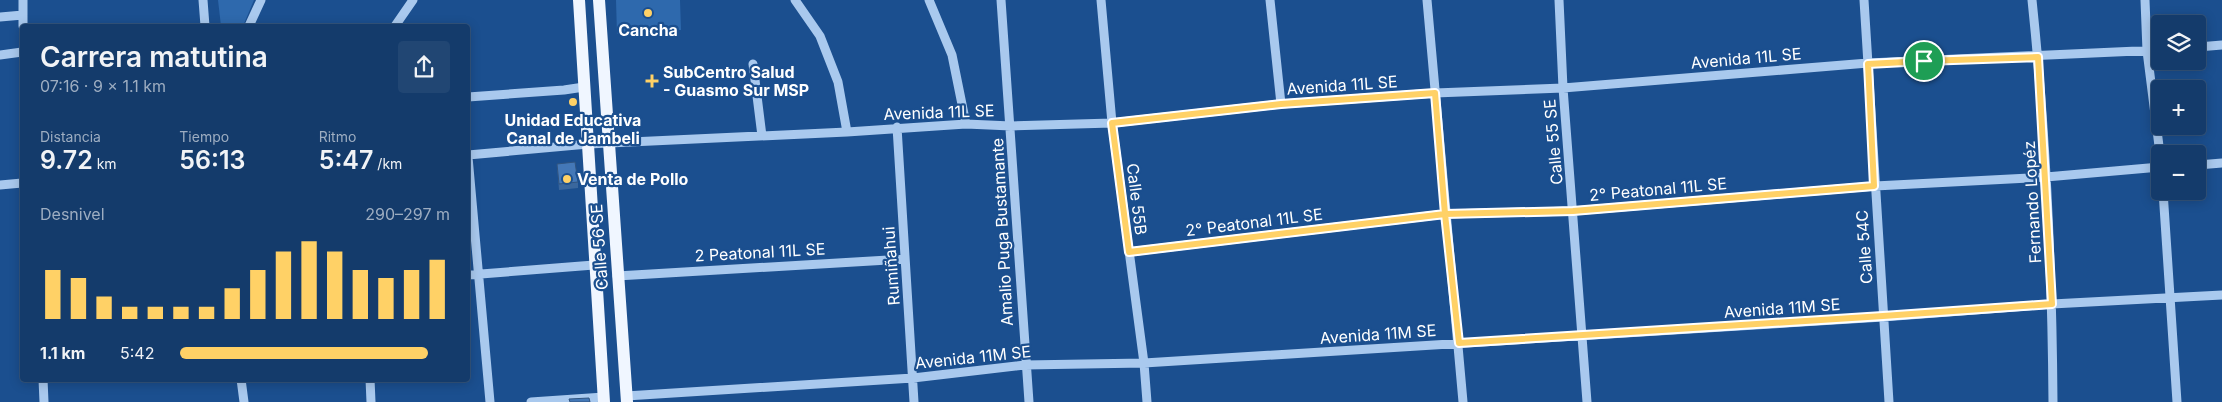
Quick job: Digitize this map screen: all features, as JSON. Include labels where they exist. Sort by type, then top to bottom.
[{"type":"main road","name":"Calle 56 SE","points":[[579,0],[594,265],[604,400]]},
{"type":"main road","name":"Calle 56 SE","points":[[599,0],[626,399]]},
{"type":"street","points":[[23,0],[23,24]]},
{"type":"street","points":[[203,0],[205,24]]},
{"type":"street","points":[[250,24],[261,0]]},
{"type":"street","points":[[795,0],[820,36],[838,82],[847,132]]},
{"type":"street","points":[[929,0],[952,55],[966,124]]},
{"type":"street","name":"Amalio Puga Bustamante","points":[[1001,0],[1029,402]]},
{"type":"street","name":"Calle 55B","points":[[1101,0],[1112,123],[1144,364],[1147,402]]},
{"type":"street","points":[[1270,0],[1281,104]]},
{"type":"street","points":[[1427,0],[1463,402]]},
{"type":"street","name":"Calle 55 SE","points":[[1559,0],[1563,88],[1587,402]]},
{"type":"street","name":"Calle 54C","points":[[1864,0],[1874,186],[1889,402]]},
{"type":"street","name":"Fernando Lopéz","points":[[2032,0],[2046,177],[2052,304],[2053,402]]},
{"type":"street","points":[[2145,0],[2147,51],[2159,145]]},
{"type":"street","points":[[396,24],[411,1]]},
{"type":"street","points":[[0,17],[23,16]]},
{"type":"street","points":[[2206,46],[2222,45]]},
{"type":"street","name":"Avenida 11L SE","points":[[470,156],[588,144],[847,132],[897,127],[966,124],[1011,126],[1112,123],[1281,104],[1435,93],[1563,88],[1868,64],[2151,51]]},
{"type":"street","points":[[0,55],[20,52]]},
{"type":"street","points":[[753,64],[762,136]]},
{"type":"street","points":[[470,97],[584,87]]},
{"type":"street","name":"Rumiñahui","points":[[897,127],[914,402]]},
{"type":"street","points":[[2206,164],[2222,163]]},
{"type":"street","name":"2° Peatonal 11L SE","points":[[1129,252],[1445,214],[1573,211],[1874,186],[2046,177],[2151,168]]},
{"type":"street","points":[[470,180],[490,402]]},
{"type":"street","points":[[0,185],[20,182]]},
{"type":"street","points":[[2164,200],[2178,402]]},
{"type":"street","name":"2 Peatonal 11L SE","points":[[617,276],[905,259]]},
{"type":"street","points":[[470,275],[594,265]]},
{"type":"street","name":"Avenida 11M SE","points":[[626,399],[913,378],[1025,365],[1144,364],[2052,304],[2222,295]]},
{"type":"street","points":[[43,382],[44,402]]},
{"type":"street","points":[[241,382],[244,402]]},
{"type":"street","points":[[370,382],[371,402]]},
{"type":"street","points":[[531,402],[604,400]]},
{"type":"shaded area","points":[[218,0],[254,0],[244,24],[221,24]]},
{"type":"shaded area","name":"Cancha","points":[[616,0],[680,0],[681,30],[617,34]]},
{"type":"building","name":"Venta de Pollo","points":[[575,162],[578,182],[559,184],[557,164]]},
{"type":"building","points":[[589,398],[590,402],[570,402],[569,399]]},
{"type":"place","name":"Cancha","points":[[648,13]]},
{"type":"place","name":"SubCentro Salud - Guasmo Sur MSP","points":[[652,81]]},
{"type":"place","name":"Unidad Educativa Canal de Jambeli","points":[[573,102]]},
{"type":"place","name":"Venta de Pollo","points":[[567,179]]},
{"type":"route","points":[[1924,61],[1868,64],[1874,186],[1573,211],[1445,214],[1129,252],[1112,123],[1281,104],[1435,93],[1445,214],[1459,343],[2052,304],[2038,57],[1924,61]]}]
